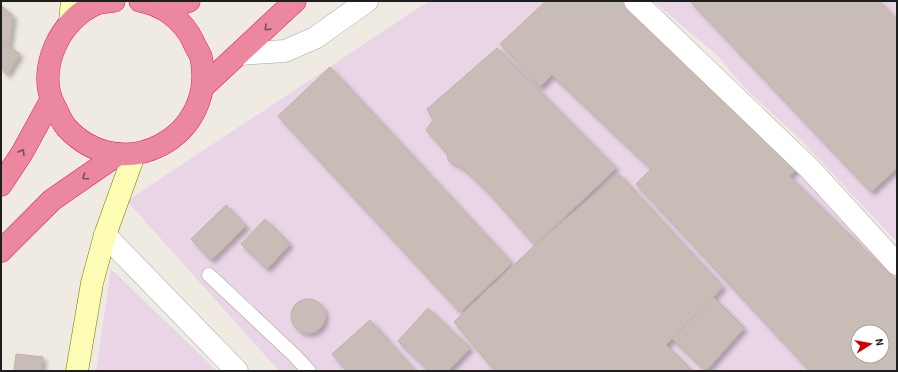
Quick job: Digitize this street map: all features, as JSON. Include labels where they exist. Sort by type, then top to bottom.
[{"type":"highway","points":[[114,1],[96,4],[70,22],[54,45],[48,72],[51,100],[65,126],[88,145],[125,155]]},
{"type":"highway","points":[[153,4],[189,1]]},
{"type":"highway","points":[[202,88],[295,1]]},
{"type":"highway","points":[[1,251],[52,200],[125,155],[158,148],[180,133],[195,112],[202,88],[200,57],[187,29],[153,4]]},
{"type":"highway","points":[[1,185],[22,153],[51,100]]},
{"type":"main road","points":[[70,22],[72,1]]},
{"type":"main road","points":[[77,371],[92,283],[125,155]]},
{"type":"street","points":[[239,54],[285,51],[315,38],[366,1]]},
{"type":"street","points":[[635,1],[811,170],[897,264]]},
{"type":"street","points":[[104,235],[237,371]]},
{"type":"lane","points":[[209,275],[309,371]]},
{"type":"shaded area","points":[[429,1],[635,1],[897,261],[897,371],[279,371],[127,201]]},
{"type":"shaded area","points":[[653,1],[897,1],[897,242],[801,140],[744,87],[718,56]]},
{"type":"shaded area","points":[[111,269],[217,371],[96,371]]},
{"type":"building","points":[[546,1],[620,1],[797,169],[789,176],[897,281],[897,371],[810,371],[636,184],[651,169],[552,75],[540,87],[500,44]]},
{"type":"building","points":[[690,1],[879,1],[897,20],[897,168],[871,192]]},
{"type":"building","points":[[1,5],[13,16],[9,47],[1,41]]},
{"type":"building","points":[[1,41],[20,54],[7,75],[1,68]]},
{"type":"building","points":[[497,48],[616,168],[535,245],[489,193],[464,169],[448,160],[447,153],[426,130],[433,120],[427,109]]},
{"type":"building","points":[[330,67],[512,263],[460,312],[278,116]]},
{"type":"building","points":[[619,174],[723,287],[666,345],[691,370],[495,371],[454,322],[535,245]]},
{"type":"building","points":[[226,205],[246,226],[211,260],[191,239]]},
{"type":"building","points":[[265,219],[290,244],[267,269],[241,244]]},
{"type":"building","points":[[713,297],[744,328],[706,371],[672,339]]},
{"type":"building","points":[[305,299],[311,299],[315,300],[322,306],[325,316],[324,323],[318,330],[311,333],[305,333],[301,332],[294,326],[291,319],[291,313],[292,309],[298,302]]},
{"type":"building","points":[[428,308],[470,348],[448,371],[429,371],[398,341]]},
{"type":"building","points":[[370,320],[415,371],[347,371],[332,354]]},
{"type":"building","points":[[16,354],[43,357],[42,371],[14,371]]}]
